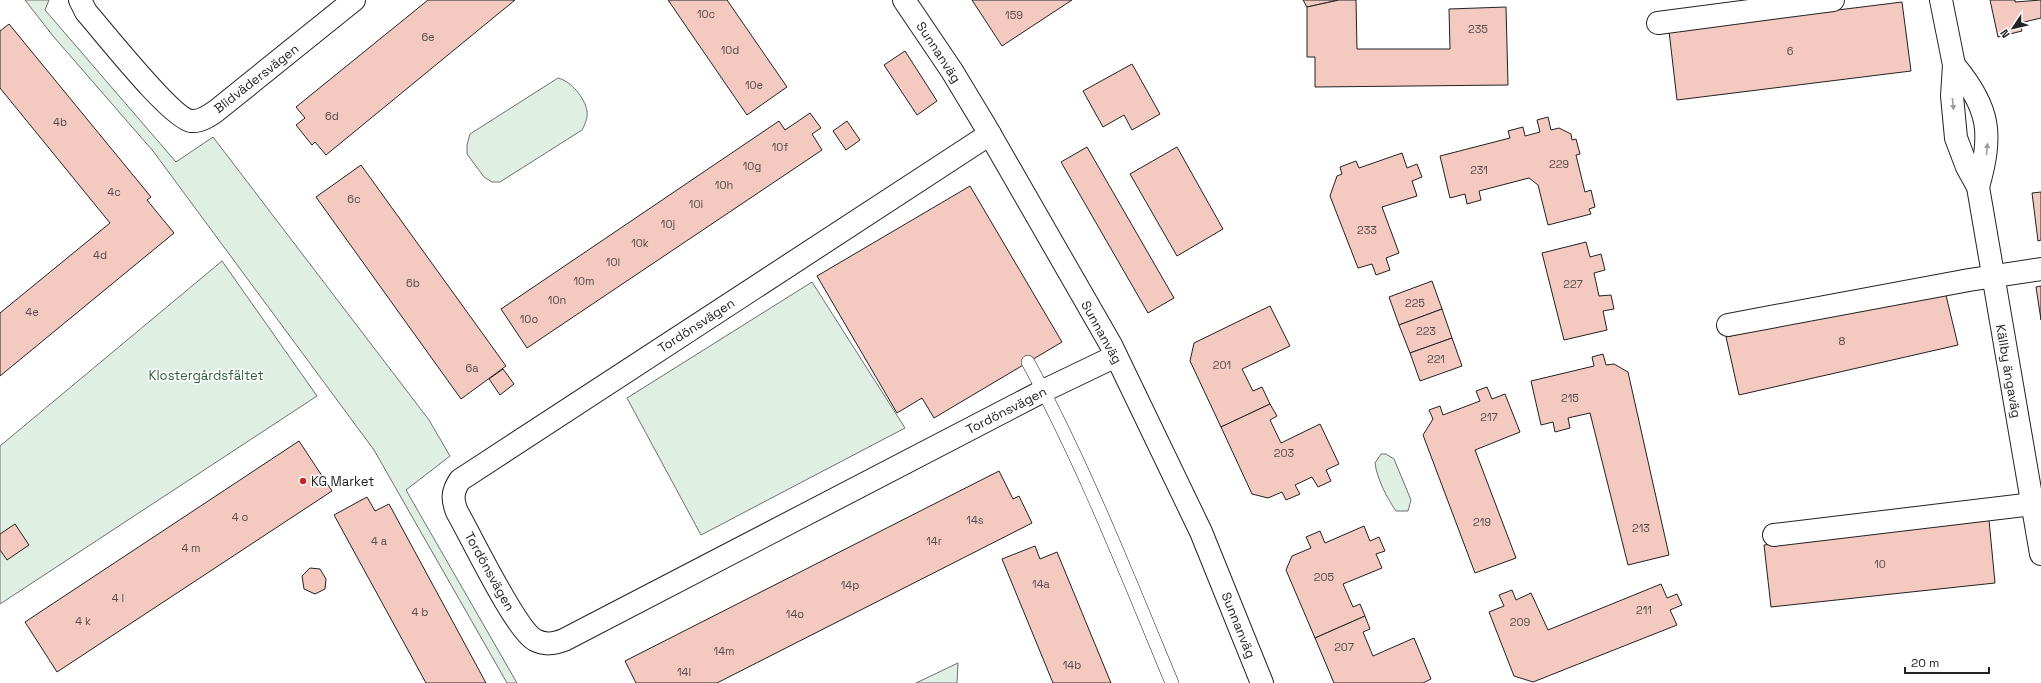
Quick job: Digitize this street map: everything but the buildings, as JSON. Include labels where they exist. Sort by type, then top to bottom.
[{"type":"street","name":"Blidvädersvägen","points":[[80,0],[86,12],[160,98],[176,113],[190,121],[204,119],[216,111],[354,0]]},
{"type":"street","name":"Sunnanväg","points":[[904,0],[952,71],[990,134],[1116,356],[1201,532],[1262,683]]},
{"type":"street","points":[[1658,23],[1833,0]]},
{"type":"street","name":"Källby ängaväg","points":[[1941,0],[1954,65],[1952,96],[1956,138],[1967,167],[1978,187],[1993,277],[2036,504],[2041,554]]},
{"type":"street","name":"Källby ängaväg","points":[[1954,65],[1971,86],[1982,106],[1988,142],[1986,160],[1978,187]]},
{"type":"street","name":"Tordönsvägen","points":[[990,134],[460,480],[454,489],[453,501],[461,519],[521,626],[534,639],[552,644],[622,610],[1043,391],[1116,356]]},
{"type":"street","points":[[1728,325],[1993,277],[2041,270]]},
{"type":"street","points":[[1774,535],[2036,504]]},
{"type":"lane","points":[[1028,362],[1098,508],[1172,683]]},
{"type":"green space","points":[[25,0],[49,0],[45,10],[176,162],[213,137],[429,420],[450,456],[406,490],[517,683],[507,683],[374,450],[153,151],[53,36]]},
{"type":"green space","points":[[558,78],[568,83],[577,91],[586,106],[586,121],[582,130],[500,182],[492,182],[484,177],[467,154],[467,145],[470,134]]},
{"type":"green space","name":"Klostergårdsfältet","points":[[222,261],[317,396],[0,604],[0,446]]},
{"type":"green space","points":[[812,282],[905,428],[701,535],[627,398]]},
{"type":"green space","points":[[1381,454],[1386,454],[1394,459],[1411,500],[1408,511],[1396,511],[1383,488],[1375,463]]},
{"type":"green space","points":[[958,663],[957,683],[916,683]]},
{"type":"place","name":"KG Market","points":[[303,481]]}]
